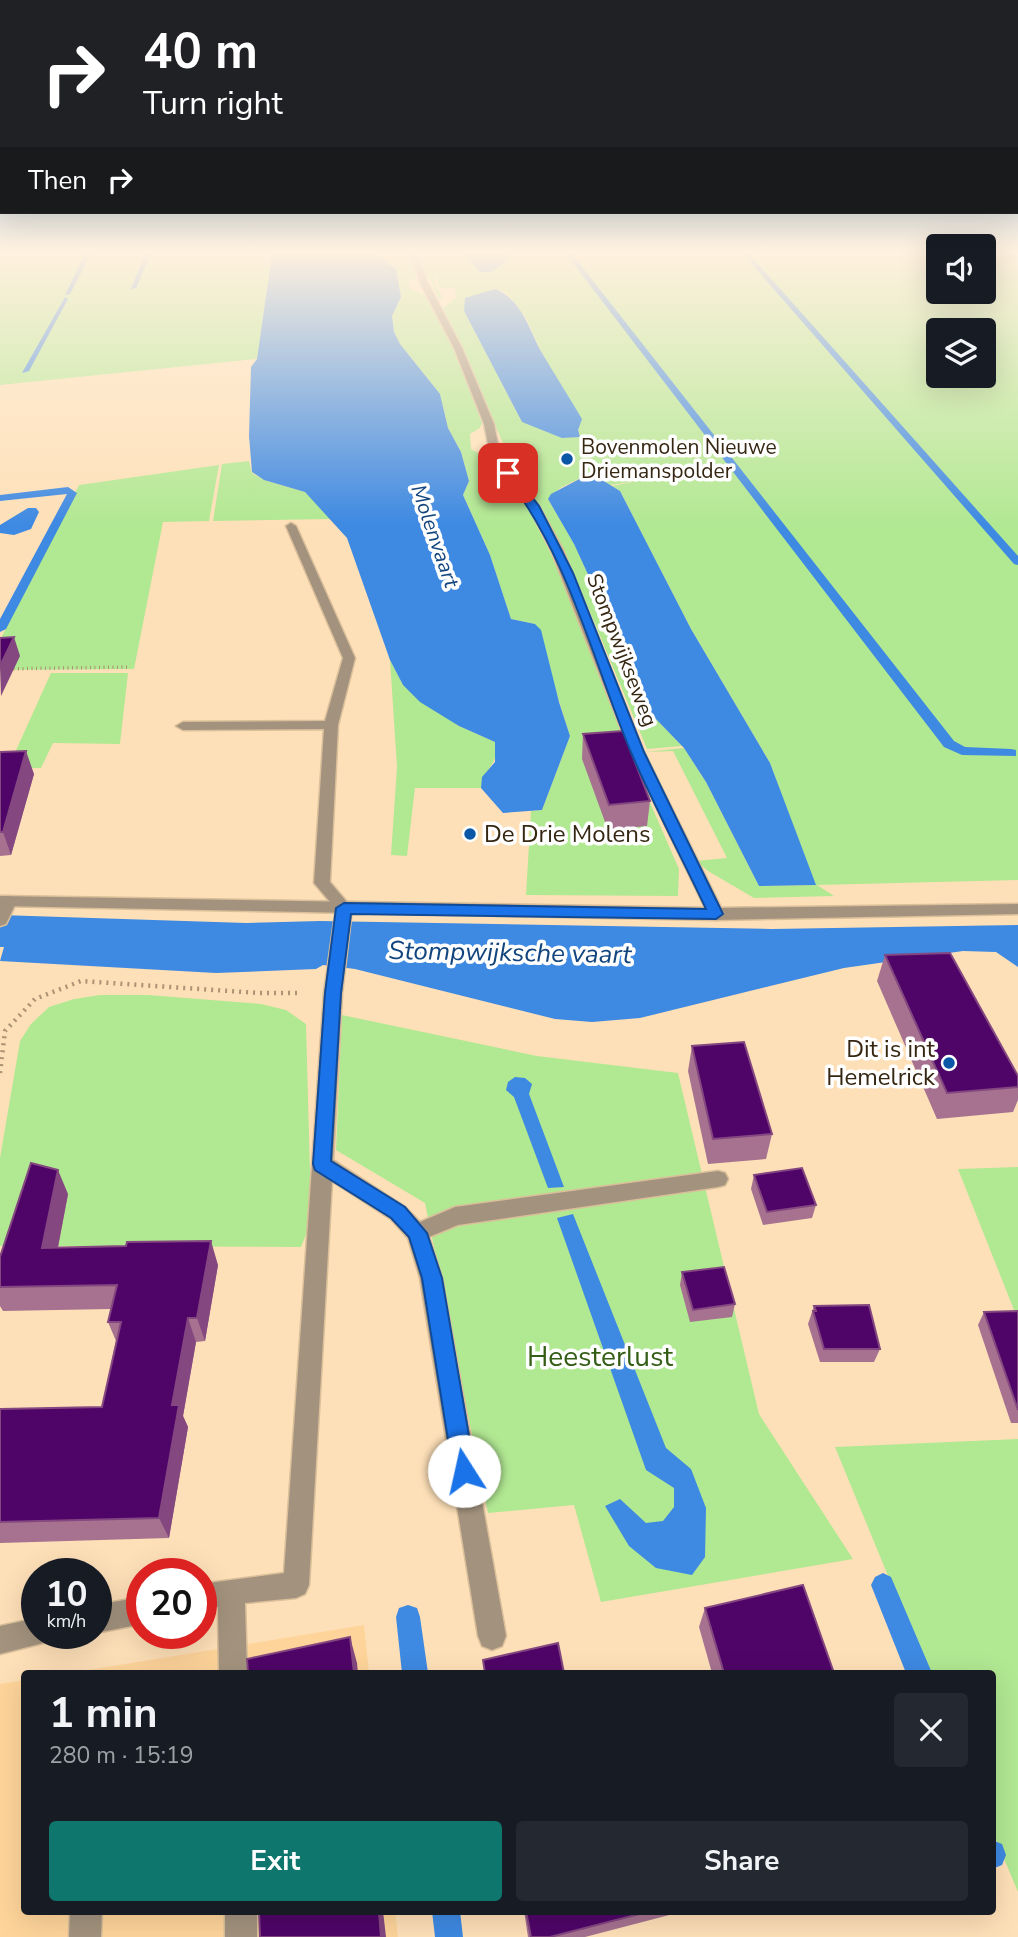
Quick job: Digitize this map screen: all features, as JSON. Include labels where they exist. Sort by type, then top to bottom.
[{"type":"street","name":"Stompwijkseweg","points":[[456,344],[489,424],[496,458],[534,506],[562,562],[638,752],[716,914]]},
{"type":"street","points":[[217,1594],[296,1585],[334,984],[343,915],[322,883],[331,725],[349,658],[291,526]]},
{"type":"street","points":[[183,726],[331,725]]},
{"type":"street","points":[[3,908],[343,915],[716,914],[1018,909]]},
{"type":"street","points":[[322,1164],[398,1213],[417,1233],[432,1278],[492,1636]]},
{"type":"street","points":[[417,1233],[455,1216],[718,1179]]},
{"type":"street","points":[[230,1591],[233,1670]]},
{"type":"street","points":[[0,1640],[21,1635]]},
{"type":"street","points":[[85,1937],[86,1915]]},
{"type":"street","points":[[241,1915],[242,1937]]},
{"type":"path","points":[[0,669],[127,667]]},
{"type":"path","points":[[0,1073],[5,1031],[35,999],[81,981],[258,993],[334,984]]},
{"type":"shaded area","points":[[364,1625],[369,1670],[88,1670]]},
{"type":"shaded area","points":[[21,1680],[21,1915],[395,1915],[398,1937],[0,1937],[0,1684]]},
{"type":"green space","points":[[0,344],[259,344],[257,359],[0,385]]},
{"type":"green space","points":[[400,344],[453,344],[456,351],[482,423],[480,428],[470,434],[471,449],[492,461],[524,501],[550,552],[585,634],[628,752],[679,869],[678,896],[526,895],[531,811],[542,810],[570,736],[535,624],[511,619],[490,555],[463,495],[469,481],[461,452],[448,428],[440,394]]},
{"type":"green space","points":[[459,344],[481,344],[522,422],[580,437],[538,344],[926,344],[926,388],[996,388],[996,344],[1018,344],[1018,880],[817,885],[834,896],[754,898],[708,871],[696,861],[727,858],[673,751],[645,752],[684,748],[706,782],[759,886],[815,885],[770,763],[691,629],[620,491],[612,486],[638,481],[610,485],[594,475],[587,475],[560,488],[548,499],[574,544],[653,716],[682,746],[647,749],[568,559],[543,511],[509,463],[522,474],[512,463]]},
{"type":"green space","points":[[249,461],[252,473],[264,480],[305,492],[331,519],[213,521],[222,464]]},
{"type":"green space","points":[[219,465],[209,521],[163,522],[134,669],[0,670],[0,640],[79,485]]},
{"type":"green space","points":[[390,660],[403,685],[459,726],[495,742],[496,750],[481,788],[415,788],[407,856],[391,855],[397,767]]},
{"type":"green space","points":[[51,673],[128,673],[120,744],[53,743],[41,768],[8,768]]},
{"type":"green space","points":[[100,995],[148,995],[261,1004],[286,1010],[306,1024],[311,1209],[309,1227],[301,1247],[0,1246],[0,1158],[20,1041],[31,1024],[49,1007]]},
{"type":"green space","name":"Heesterlust","points":[[342,1015],[537,1056],[678,1073],[759,1414],[853,1559],[601,1602],[574,1505],[488,1513],[425,1203],[336,1150]]},
{"type":"green space","points":[[1018,1167],[1018,1320],[958,1169]]},
{"type":"green space","points":[[1018,1439],[1018,1892],[996,1840],[996,1670],[927,1670],[835,1447]]},
{"type":"water","name":"Molenvaart","points":[[259,344],[400,344],[440,394],[448,428],[461,452],[469,481],[463,495],[490,555],[511,619],[535,624],[541,630],[570,736],[542,810],[503,813],[481,788],[482,777],[495,762],[495,742],[459,726],[420,702],[403,685],[390,660],[347,538],[305,492],[264,480],[252,472],[249,436],[251,367],[257,359]]},
{"type":"water","points":[[481,344],[538,344],[582,419],[578,430],[580,437],[562,438],[522,422]]},
{"type":"water","points":[[587,475],[594,475],[620,491],[691,629],[770,763],[816,885],[759,886],[706,782],[684,748],[653,716],[574,544],[548,499],[551,494]]},
{"type":"water","points":[[28,508],[36,508],[39,512],[31,529],[14,535],[0,533],[0,525]]},
{"type":"water","name":"Stompwijksche vaart","points":[[0,915],[246,923],[320,921],[772,929],[1018,925],[1018,967],[996,952],[963,951],[844,968],[640,1018],[592,1022],[555,1019],[355,969],[323,965],[316,969],[216,973],[0,961],[4,947],[0,947]]},
{"type":"water","points":[[515,1077],[525,1078],[532,1084],[529,1094],[564,1187],[548,1188],[514,1097],[506,1090],[508,1082]]},
{"type":"water","points":[[573,1214],[666,1448],[691,1469],[706,1508],[705,1557],[692,1575],[656,1568],[629,1546],[605,1506],[620,1499],[646,1523],[663,1521],[674,1507],[674,1488],[646,1470],[557,1218]]},
{"type":"building","points":[[14,637],[0,666],[0,638]]},
{"type":"building","points":[[623,731],[650,801],[609,805],[583,734]]},
{"type":"building","points":[[26,751],[3,832],[0,832],[0,752]]},
{"type":"building","points":[[950,953],[1018,1076],[1018,1087],[947,1093],[885,955]]},
{"type":"building","points":[[744,1042],[772,1134],[713,1139],[692,1046]]},
{"type":"building","points":[[31,1163],[58,1170],[42,1248],[126,1246],[127,1242],[211,1241],[197,1318],[188,1318],[172,1405],[179,1405],[159,1518],[0,1522],[0,1409],[102,1407],[121,1322],[108,1322],[117,1285],[0,1287],[0,1257]]},
{"type":"building","points":[[802,1168],[816,1205],[767,1212],[754,1175]]},
{"type":"building","points":[[724,1267],[735,1304],[693,1310],[682,1272]]},
{"type":"building","points":[[869,1305],[880,1349],[824,1349],[813,1311],[816,1311],[814,1306]]},
{"type":"building","points":[[1018,1311],[1018,1410],[984,1312]]},
{"type":"building","points":[[803,1585],[833,1670],[723,1670],[705,1608]]},
{"type":"building","points":[[350,1637],[354,1670],[248,1670],[247,1659]]},
{"type":"building","points":[[558,1643],[563,1670],[485,1670],[483,1660]]},
{"type":"building","points":[[259,1915],[379,1915],[381,1937],[260,1937]]},
{"type":"building","points":[[527,1915],[635,1915],[550,1937],[531,1937]]},
{"type":"waterway","points":[[25,371],[40,344]]},
{"type":"waterway","points":[[639,344],[949,744],[962,751],[1011,753]]},
{"type":"waterway","points":[[826,344],[1018,562]]},
{"type":"waterway","points":[[0,498],[68,490],[72,493],[0,629]]},
{"type":"waterway","points":[[883,1585],[918,1670]]},
{"type":"waterway","points":[[408,1617],[415,1670]]},
{"type":"waterway","points":[[446,1915],[449,1937]]},
{"type":"place","name":"Bovenmolen Nieuwe Driemanspolder","points":[[567,459]]},
{"type":"place","name":"De Drie Molens","points":[[470,834]]},
{"type":"place","name":"Dit is int Hemelrick","points":[[949,1063]]},
{"type":"route","points":[[464,1471],[432,1278],[417,1233],[398,1213],[322,1164],[333,993],[344,908],[716,914],[638,752],[568,573],[534,506],[508,473]]}]
